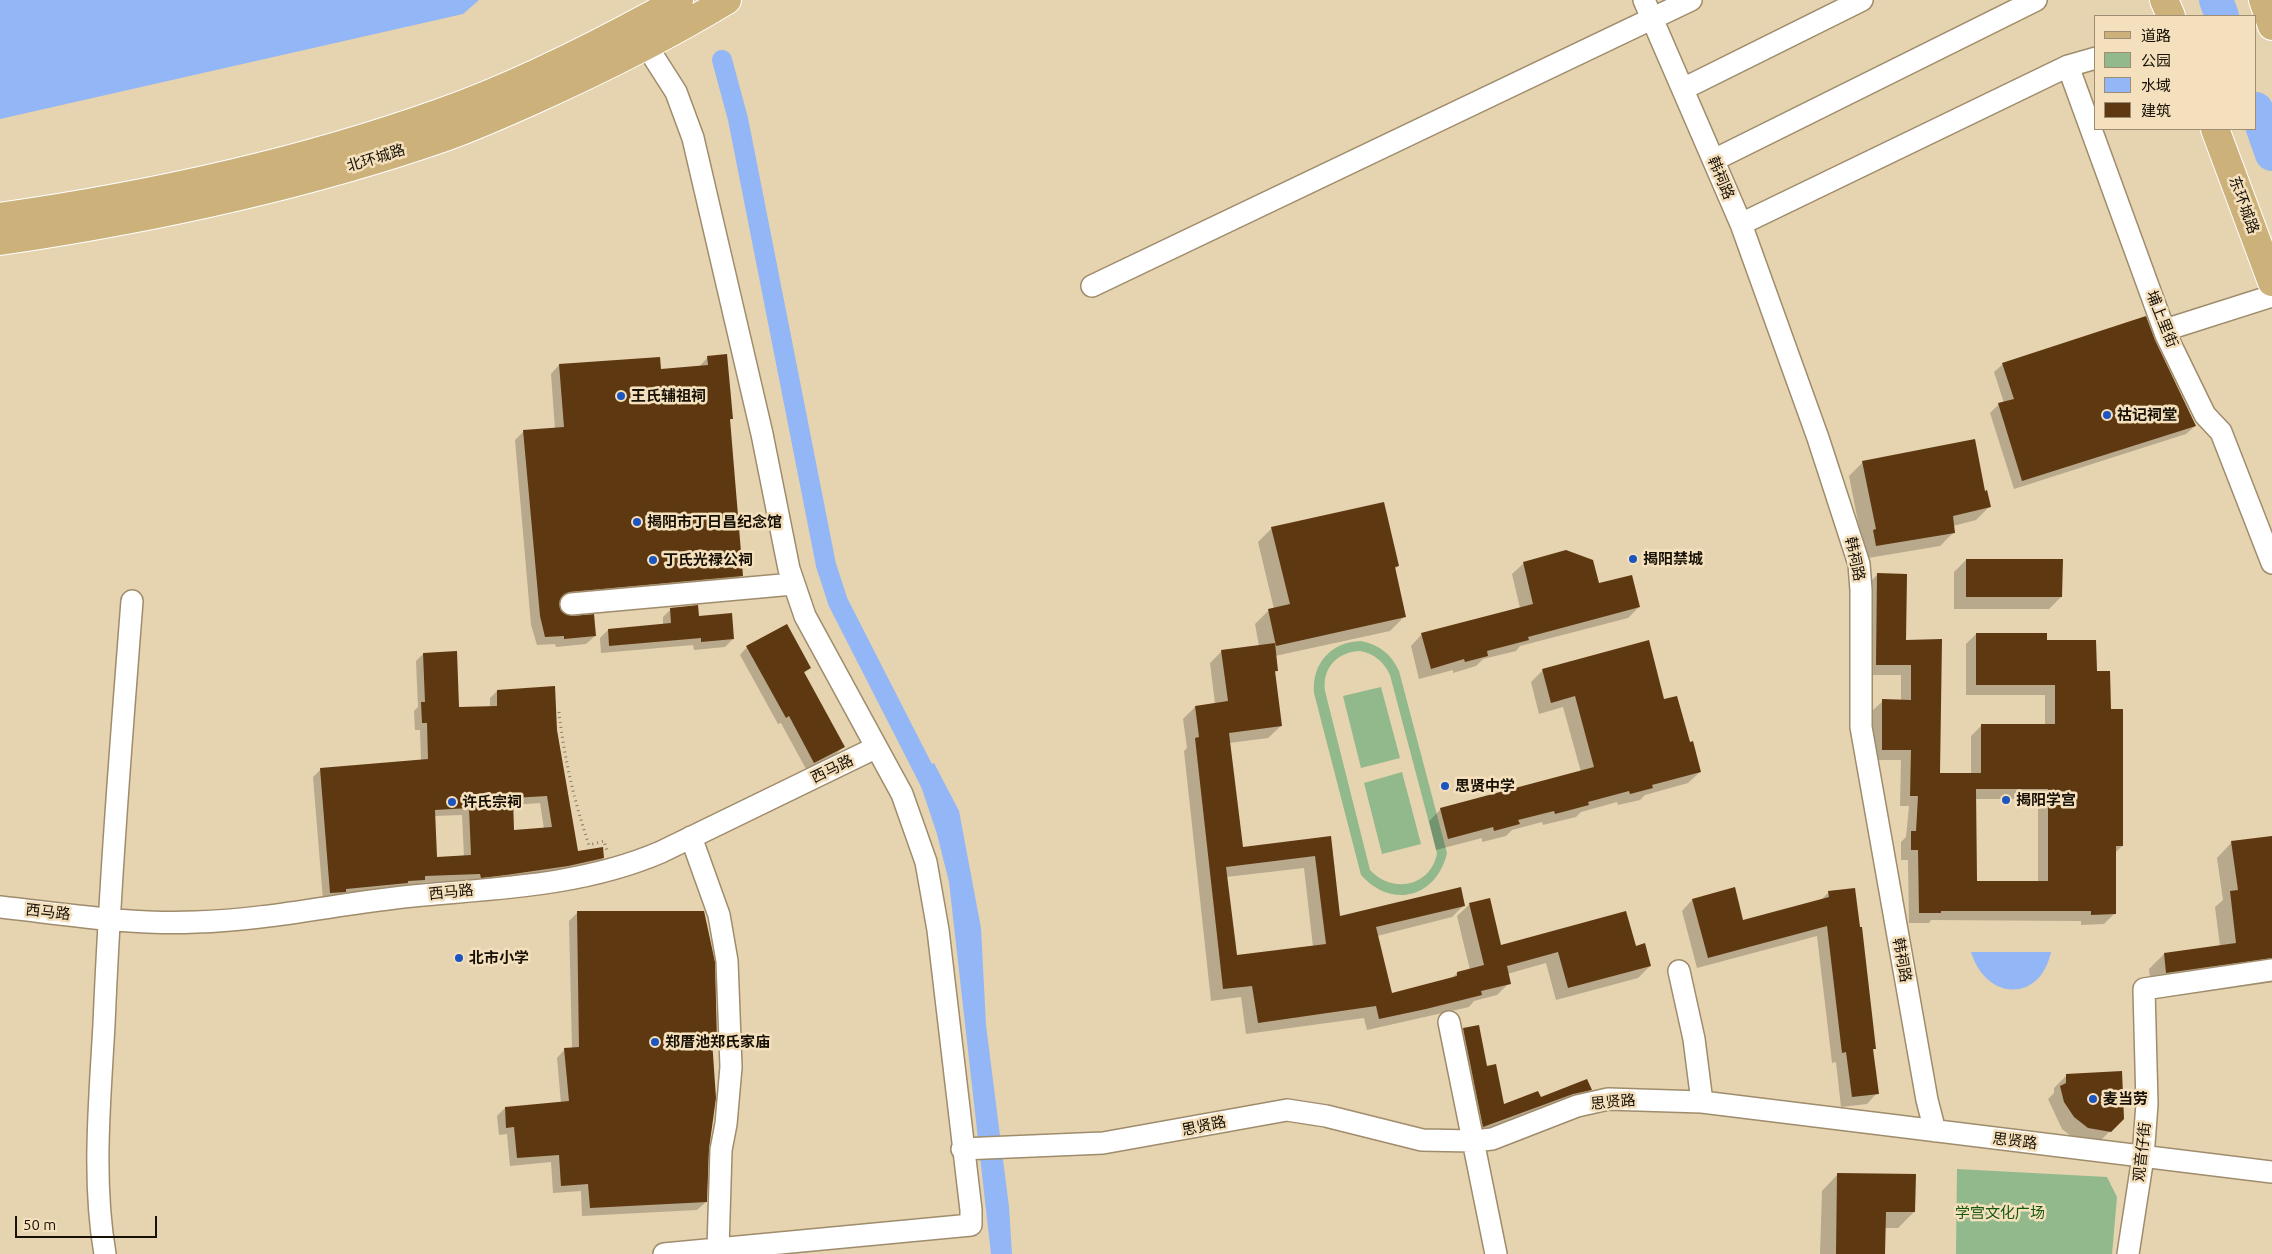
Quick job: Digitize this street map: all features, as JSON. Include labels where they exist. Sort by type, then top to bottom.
[{"type":"main road","name":"北环城路","points":[[0,216],[183,184],[295,157],[376,134],[438,114],[498,89],[605,40],[679,0]]},
{"type":"main road","name":"北环城路","points":[[0,241],[179,209],[301,180],[446,137],[507,112],[646,45],[727,0]]},
{"type":"main road","points":[[2164,0],[2171,15]]},
{"type":"main road","points":[[2263,0],[2272,26]]},
{"type":"main road","name":"东环城路","points":[[2215,130],[2272,282]]},
{"type":"street","points":[[1092,286],[1648,9],[1691,0]]},
{"type":"street","points":[[1683,89],[1862,0]]},
{"type":"street","points":[[1714,160],[2036,0]]},
{"type":"street","name":"韩祠路","points":[[1648,9],[1741,224],[1818,438],[1859,564],[1862,590],[1861,727],[1927,1100],[1935,1131]]},
{"type":"street","points":[[646,45],[676,92],[693,138],[762,434],[794,584],[806,616],[875,748],[902,794],[926,862],[938,930],[967,1148],[971,1210],[971,1225],[664,1254]]},
{"type":"street","points":[[1741,224],[2068,66],[2094,59]]},
{"type":"street","name":"埔上里街","points":[[2068,66],[2165,330],[2206,415],[2221,432],[2272,563]]},
{"type":"street","points":[[2165,330],[2272,296]]},
{"type":"street","points":[[572,604],[794,584]]},
{"type":"street","points":[[105,1254],[100,1208],[100,1118],[108,918],[132,601]]},
{"type":"street","name":"西马路","points":[[0,907],[172,923],[238,920],[368,901],[561,881],[613,870],[653,856],[875,748]]},
{"type":"street","points":[[691,837],[719,915],[727,961],[731,1066],[726,1124],[721,1150],[718,1249]]},
{"type":"street","name":"观音仔街","points":[[2128,1254],[2143,1157],[2147,1104],[2144,990],[2272,970]]},
{"type":"street","points":[[1679,971],[1694,1040],[1702,1102]]},
{"type":"street","points":[[1449,1022],[1496,1254]]},
{"type":"street","name":"思贤路","points":[[967,1148],[1104,1143],[1287,1110],[1326,1116],[1422,1140],[1473,1141],[1492,1139],[1577,1106],[1622,1098],[1702,1102],[2272,1172]]},
{"type":"path","points":[[559,712],[564,750],[580,818],[590,845],[604,842],[613,870]]},
{"type":"green space","points":[[1361,641],[1374,645],[1388,655],[1399,671],[1447,853],[1442,868],[1434,880],[1424,889],[1412,894],[1386,893],[1373,886],[1361,875],[1314,693],[1316,672],[1325,656],[1332,650],[1350,642]],"holes":[[[1360,651],[1378,659],[1390,675],[1437,853],[1427,873],[1419,880],[1410,883],[1399,884],[1389,882],[1379,878],[1370,870],[1325,691],[1326,675],[1333,663],[1344,654]]]},
{"type":"green space","points":[[1381,687],[1400,758],[1361,768],[1343,696]]},
{"type":"green space","points":[[1402,772],[1421,844],[1382,854],[1364,783]]},
{"type":"green space","name":"学宫文化广场","points":[[1957,1169],[2107,1177],[2117,1197],[2112,1254],[1956,1254]]},
{"type":"water","points":[[0,0],[479,0],[463,14],[0,119]]},
{"type":"water","points":[[934,763],[959,811],[981,928],[986,1025],[1009,1207],[1012,1254],[991,1254],[949,882],[937,834],[916,771]]},
{"type":"water","points":[[1971,952],[2051,952],[2045,969],[2036,980],[2025,987],[2012,989],[2000,987],[1988,980],[1978,968]]},
{"type":"building","points":[[2146,316],[2155,340],[2196,426],[2022,481],[1998,403],[2014,399],[2002,363]]},
{"type":"building","points":[[727,354],[733,419],[730,419],[743,576],[569,592],[560,599],[561,611],[572,616],[594,614],[596,636],[564,639],[564,636],[545,637],[540,616],[523,430],[564,427],[559,364],[660,357],[661,369],[708,365],[707,356]]},
{"type":"building","points":[[1975,439],[1985,491],[1987,490],[1991,507],[1953,516],[1955,533],[1876,546],[1873,530],[1876,529],[1862,461]]},
{"type":"building","points":[[1384,502],[1399,566],[1395,567],[1406,617],[1276,646],[1268,609],[1290,604],[1271,527]]},
{"type":"building","points":[[1566,550],[1593,560],[1599,583],[1632,575],[1640,607],[1528,637],[1529,640],[1487,651],[1488,656],[1465,662],[1464,659],[1431,669],[1421,633],[1533,604],[1523,562]]},
{"type":"building","points":[[1966,559],[2063,559],[2062,597],[1966,597]]},
{"type":"building","points":[[1877,573],[1907,574],[1906,640],[1942,639],[1940,773],[1981,773],[1981,724],[2055,724],[2055,685],[1976,685],[1976,633],[2047,633],[2047,640],[2096,640],[2097,671],[2110,671],[2111,709],[2123,709],[2123,846],[2116,846],[2116,914],[2091,915],[2091,911],[1941,911],[1941,913],[1919,913],[1918,850],[1911,850],[1911,831],[1916,831],[1918,796],[1910,796],[1911,750],[1882,750],[1882,699],[1911,700],[1911,665],[1876,665]],"holes":[[[1976,789],[2048,789],[2048,881],[1977,881]]]},
{"type":"building","points":[[698,605],[699,616],[732,613],[734,639],[701,642],[701,638],[609,646],[608,629],[671,623],[670,608]]},
{"type":"building","points":[[787,624],[811,668],[804,672],[845,747],[814,763],[789,716],[786,718],[746,646]]},
{"type":"building","points":[[1649,640],[1664,699],[1677,696],[1690,742],[1693,741],[1701,772],[1652,785],[1653,788],[1630,794],[1629,791],[1588,802],[1589,805],[1555,814],[1554,811],[1518,820],[1520,824],[1494,831],[1493,827],[1448,839],[1440,808],[1594,767],[1575,696],[1551,703],[1542,669]]},
{"type":"building","points":[[1275,643],[1278,671],[1275,671],[1282,726],[1229,733],[1243,847],[1331,836],[1340,916],[1461,887],[1465,906],[1376,927],[1392,993],[1457,976],[1457,972],[1484,965],[1469,903],[1490,898],[1501,945],[1626,911],[1636,946],[1645,943],[1651,966],[1568,988],[1558,952],[1507,966],[1511,984],[1481,991],[1482,995],[1426,1009],[1379,1019],[1376,1006],[1258,1023],[1252,986],[1223,989],[1195,738],[1199,737],[1195,706],[1228,701],[1221,650]],"holes":[[[1315,856],[1326,944],[1237,955],[1226,867]]]},
{"type":"building","points":[[457,651],[459,707],[497,706],[497,690],[555,686],[557,730],[578,851],[603,847],[604,858],[568,866],[481,878],[480,874],[425,876],[425,880],[346,889],[346,892],[330,893],[320,768],[428,759],[427,723],[422,723],[421,702],[425,702],[423,653]],"holes":[[[547,796],[552,827],[514,830],[513,798]],[[469,808],[471,855],[437,857],[435,810]]]},
{"type":"building","points":[[2272,836],[2272,958],[2166,973],[2164,953],[2236,943],[2230,891],[2238,890],[2231,841]]},
{"type":"building","points":[[1735,887],[1743,920],[1829,897],[1828,891],[1855,888],[1860,927],[1862,927],[1876,1049],[1873,1049],[1879,1094],[1852,1097],[1846,1052],[1842,1053],[1827,926],[1708,958],[1692,899]]},
{"type":"building","points":[[577,911],[704,911],[715,962],[717,1040],[712,1040],[716,1098],[709,1149],[707,1202],[590,1208],[588,1184],[561,1186],[559,1155],[517,1158],[514,1127],[506,1128],[505,1107],[569,1101],[564,1048],[579,1047]]},
{"type":"building","points":[[1479,1025],[1487,1066],[1496,1064],[1504,1104],[1538,1091],[1541,1097],[1587,1079],[1592,1090],[1573,1094],[1483,1127],[1463,1028]]},
{"type":"building","name":"麦当劳","points":[[2122,1071],[2124,1119],[2111,1132],[2088,1128],[2074,1117],[2064,1102],[2060,1086],[2066,1083],[2066,1074]]},
{"type":"building","points":[[1837,1173],[1916,1174],[1915,1212],[1886,1212],[1885,1254],[1836,1254]]},
{"type":"waterway","points":[[2216,0],[2222,15]]},
{"type":"waterway","points":[[722,60],[738,119],[826,565],[838,602],[935,792]]},
{"type":"waterway","points":[[2257,112],[2272,154]]},
{"type":"place","name":"王氏辅祖祠","points":[[621,396]]},
{"type":"place","name":"祜记祠堂","points":[[2107,415]]},
{"type":"place","name":"揭阳市丁日昌纪念馆","points":[[637,522]]},
{"type":"place","name":"揭阳禁城","points":[[1633,559]]},
{"type":"place","name":"丁氏光禄公祠","points":[[653,560]]},
{"type":"place","name":"思贤中学","points":[[1445,786]]},
{"type":"place","name":"揭阳学宫","points":[[2006,800]]},
{"type":"place","name":"许氏宗祠","points":[[452,802]]},
{"type":"place","name":"北市小学","points":[[459,958]]},
{"type":"place","name":"郑厝池郑氏家庙","points":[[655,1042]]},
{"type":"place","name":"麦当劳","points":[[2093,1099]]}]
